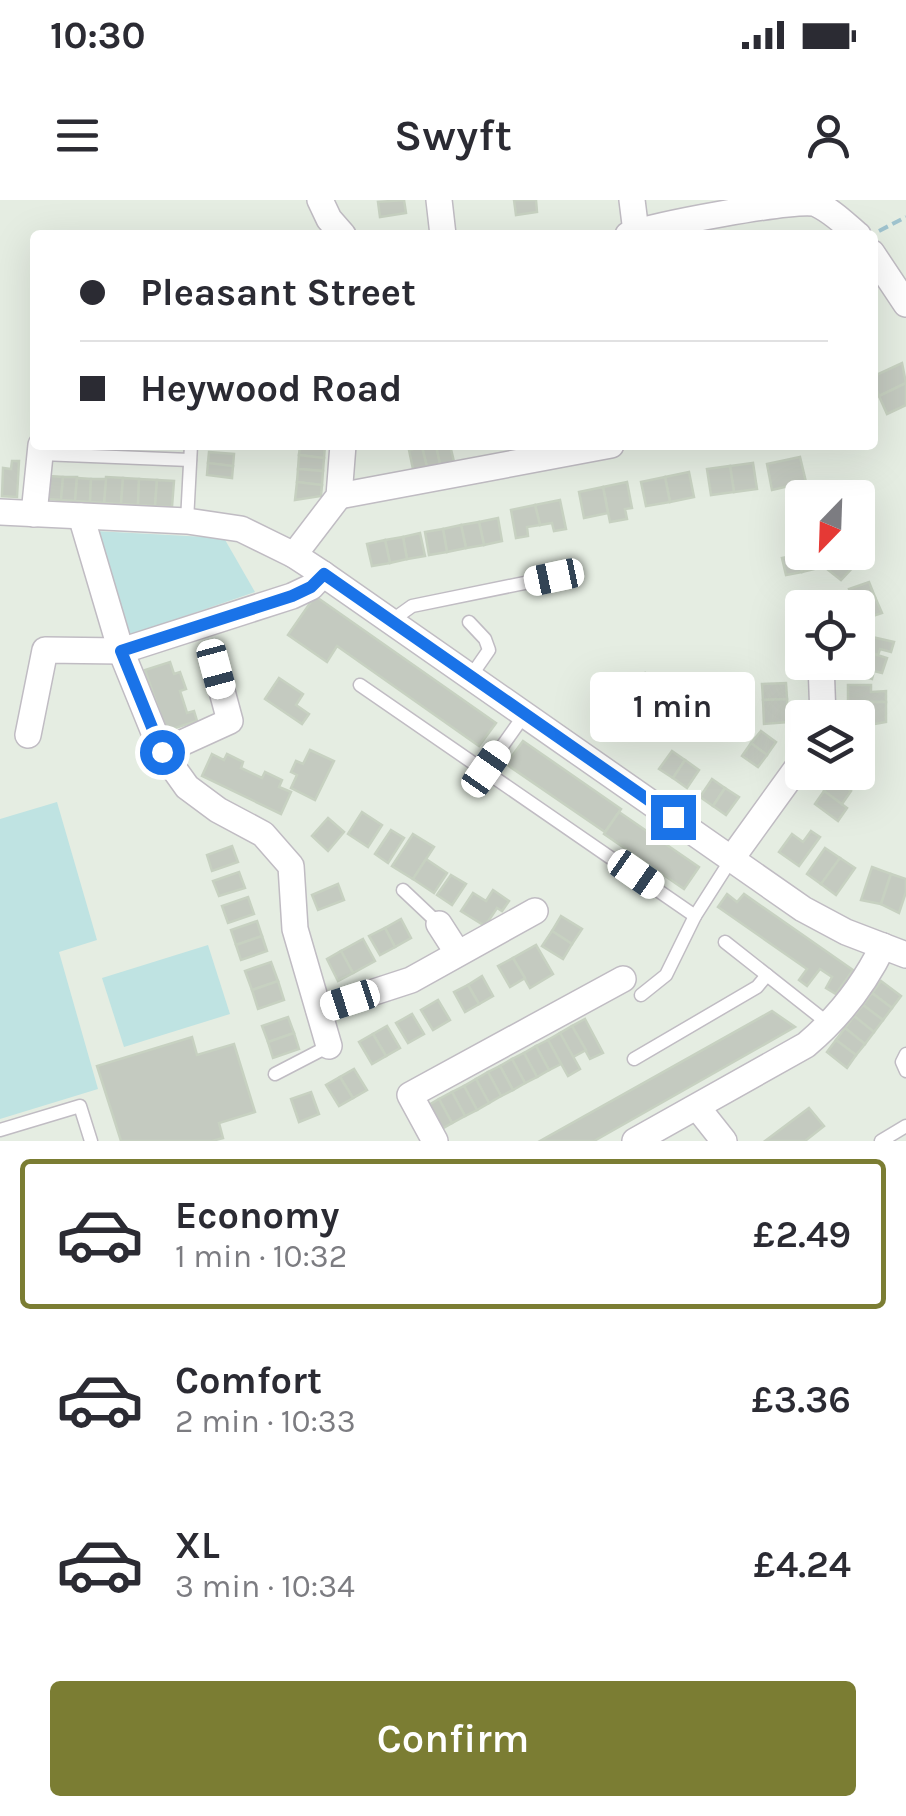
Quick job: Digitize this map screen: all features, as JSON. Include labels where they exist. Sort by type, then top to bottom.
[{"type":"street","points":[[320,200],[339,230]]},
{"type":"street","points":[[440,200],[443,230]]},
{"type":"street","points":[[632,200],[632,230]]},
{"type":"street","points":[[650,230],[757,206],[811,201],[852,230]]},
{"type":"street","points":[[878,262],[906,304]]},
{"type":"street","points":[[34,514],[41,450]]},
{"type":"street","points":[[294,556],[340,496],[343,450]]},
{"type":"street","points":[[340,496],[584,450]]},
{"type":"street","points":[[0,512],[187,521],[241,529],[324,574],[803,908],[894,951],[869,974],[830,1025],[806,1046],[634,1141]]},
{"type":"street","points":[[81,516],[121,651],[162,752],[187,787],[218,810],[263,834],[290,866],[295,930],[330,1046]]},
{"type":"street","points":[[28,736],[45,650],[121,651],[292,596],[311,587],[324,574]]},
{"type":"street","points":[[162,752],[242,727],[216,669]]},
{"type":"street","points":[[732,858],[785,785]]},
{"type":"street","points":[[319,1010],[411,980],[535,911]]},
{"type":"street","points":[[440,924],[456,952]]},
{"type":"street","points":[[435,1141],[410,1095],[620,992]]},
{"type":"street","points":[[697,1106],[724,1141]]},
{"type":"lane","points":[[41,450],[190,460]]},
{"type":"lane","points":[[187,521],[191,450]]},
{"type":"lane","points":[[391,621],[412,606],[554,577]]},
{"type":"lane","points":[[468,622],[485,639],[489,650],[471,676]]},
{"type":"lane","points":[[360,685],[695,916]]},
{"type":"lane","points":[[486,769],[525,714]]},
{"type":"lane","points":[[620,992],[666,976],[695,916],[732,858]]},
{"type":"lane","points":[[403,890],[440,924]]},
{"type":"lane","points":[[725,942],[830,1025]]},
{"type":"lane","points":[[634,1059],[757,986],[767,975]]},
{"type":"lane","points":[[275,1074],[330,1046]]},
{"type":"lane","points":[[906,1054],[902,1062],[906,1072]]},
{"type":"lane","points":[[0,1130],[80,1106],[91,1141]]},
{"type":"lane","points":[[880,1141],[906,1126]]},
{"type":"path","points":[[878,232],[906,217]]},
{"type":"shaded area","points":[[95,531],[224,538],[255,592],[124,637]]},
{"type":"shaded area","points":[[57,802],[97,940],[59,952],[98,1089],[0,1119],[0,819]]},
{"type":"shaded area","points":[[208,945],[230,1014],[124,1047],[102,978]]},
{"type":"building","points":[[404,200],[406,213],[380,217],[378,202]]},
{"type":"building","points":[[514,200],[536,200],[537,212],[516,215]]},
{"type":"building","points":[[902,363],[906,383],[879,396],[878,374]]},
{"type":"building","points":[[906,383],[906,405],[887,414],[879,396]]},
{"type":"building","points":[[300,450],[325,450],[324,458],[299,455]]},
{"type":"building","points":[[409,450],[423,450],[428,471],[414,474]]},
{"type":"building","points":[[423,450],[437,450],[441,469],[428,471]]},
{"type":"building","points":[[437,450],[451,450],[455,466],[441,469]]},
{"type":"building","points":[[209,452],[234,454],[233,466],[208,463]]},
{"type":"building","points":[[299,455],[324,458],[323,471],[298,469]]},
{"type":"building","points":[[800,457],[806,480],[785,480],[785,487],[772,490],[767,464]]},
{"type":"building","points":[[12,461],[19,461],[17,497],[2,496],[3,468],[11,469]]},
{"type":"building","points":[[208,463],[233,466],[232,478],[207,475]]},
{"type":"building","points":[[753,463],[757,489],[734,492],[730,466]]},
{"type":"building","points":[[730,466],[734,492],[711,495],[707,469]]},
{"type":"building","points":[[298,469],[323,471],[322,485],[297,482]]},
{"type":"building","points":[[689,472],[694,497],[670,502],[665,477]]},
{"type":"building","points":[[49,476],[63,477],[61,500],[48,499]]},
{"type":"building","points":[[63,477],[77,477],[75,501],[61,500]]},
{"type":"building","points":[[106,477],[123,478],[121,504],[104,503]]},
{"type":"building","points":[[665,477],[670,502],[646,506],[641,482]]},
{"type":"building","points":[[77,478],[91,479],[90,502],[75,501]]},
{"type":"building","points":[[123,478],[139,479],[138,505],[121,504]]},
{"type":"building","points":[[91,479],[106,479],[104,503],[90,502]]},
{"type":"building","points":[[139,479],[157,480],[155,506],[138,505]]},
{"type":"building","points":[[157,480],[174,481],[172,507],[155,506]]},
{"type":"building","points":[[297,482],[322,485],[321,496],[295,500]]},
{"type":"building","points":[[627,482],[632,508],[625,509],[627,519],[610,522],[603,487]]},
{"type":"building","points":[[603,487],[608,513],[584,518],[579,492]]},
{"type":"building","points":[[560,500],[566,529],[554,531],[552,523],[540,525],[535,505]]},
{"type":"building","points":[[535,505],[540,525],[527,527],[528,536],[516,538],[511,510]]},
{"type":"building","points":[[498,518],[502,541],[484,545],[479,522]]},
{"type":"building","points":[[479,522],[484,545],[466,548],[461,525]]},
{"type":"building","points":[[461,525],[466,548],[447,552],[443,529]]},
{"type":"building","points":[[443,529],[447,552],[429,555],[425,532]]},
{"type":"building","points":[[420,533],[425,556],[407,559],[403,537]]},
{"type":"building","points":[[403,537],[407,559],[390,563],[385,540]]},
{"type":"building","points":[[385,540],[390,563],[372,566],[367,544]]},
{"type":"building","points":[[785,557],[785,570],[802,572],[786,575],[782,558]]},
{"type":"building","points":[[828,570],[850,570],[841,580]]},
{"type":"building","points":[[869,582],[872,590],[849,590]]},
{"type":"building","points":[[315,596],[496,723],[479,746],[337,646],[327,662],[288,635]]},
{"type":"building","points":[[875,597],[882,613],[875,615]]},
{"type":"building","points":[[875,638],[894,642],[891,652],[880,649],[878,655]]},
{"type":"building","points":[[875,654],[887,658],[882,673],[875,671]]},
{"type":"building","points":[[170,662],[174,674],[180,672],[186,689],[180,691],[187,713],[194,711],[197,721],[166,731],[145,670]]},
{"type":"building","points":[[645,673],[649,694],[683,687],[690,722],[605,740],[594,683]]},
{"type":"building","points":[[279,678],[303,694],[296,705],[309,714],[302,724],[265,699]]},
{"type":"building","points":[[786,683],[787,699],[763,700],[762,684]]},
{"type":"building","points":[[848,685],[871,685],[871,692],[886,691],[886,702],[848,700]]},
{"type":"building","points":[[787,699],[785,722],[764,724],[763,700]]},
{"type":"building","points":[[875,702],[886,702],[886,722],[875,724]]},
{"type":"building","points":[[761,731],[776,742],[767,755],[751,743]]},
{"type":"building","points":[[523,741],[621,809],[605,832],[506,764]]},
{"type":"building","points":[[751,743],[767,755],[758,767],[742,756]]},
{"type":"building","points":[[310,750],[334,761],[315,800],[291,788],[297,775],[291,772],[296,761],[303,764]]},
{"type":"building","points":[[672,751],[685,760],[673,778],[659,769]]},
{"type":"building","points":[[212,754],[224,760],[227,754],[243,762],[241,768],[262,778],[265,772],[282,780],[279,787],[291,792],[281,814],[202,776]]},
{"type":"building","points":[[685,760],[699,770],[687,788],[673,778]]},
{"type":"building","points":[[712,779],[725,788],[713,806],[700,797]]},
{"type":"building","points":[[725,788],[739,797],[726,815],[713,806]]},
{"type":"building","points":[[850,790],[851,791],[842,804],[824,791]]},
{"type":"building","points":[[824,791],[847,808],[838,821],[815,804]]},
{"type":"building","points":[[362,812],[382,825],[368,847],[348,834]]},
{"type":"building","points":[[619,812],[699,867],[684,889],[604,834]]},
{"type":"building","points":[[328,818],[344,832],[328,851],[312,836]]},
{"type":"building","points":[[391,830],[404,838],[388,863],[375,854]]},
{"type":"building","points":[[811,831],[820,837],[799,866],[779,852],[792,834],[803,842]]},
{"type":"building","points":[[413,834],[434,847],[413,879],[392,866]]},
{"type":"building","points":[[232,846],[238,862],[212,871],[207,855]]},
{"type":"building","points":[[825,848],[840,858],[821,884],[807,874]]},
{"type":"building","points":[[840,858],[855,868],[836,895],[821,884]]},
{"type":"building","points":[[426,859],[447,873],[434,893],[413,879]]},
{"type":"building","points":[[872,867],[891,874],[881,904],[861,900]]},
{"type":"building","points":[[239,872],[245,888],[219,896],[213,881]]},
{"type":"building","points":[[891,874],[906,879],[899,913],[881,904]]},
{"type":"building","points":[[451,875],[466,884],[452,905],[437,895]]},
{"type":"building","points":[[338,884],[344,900],[318,910],[312,895]]},
{"type":"building","points":[[493,890],[509,901],[502,911],[497,908],[485,926],[461,911],[473,893],[486,901]]},
{"type":"building","points":[[727,894],[737,902],[744,894],[853,970],[836,994],[826,988],[832,977],[820,969],[807,986],[799,980],[807,969],[718,907]]},
{"type":"building","points":[[248,897],[254,914],[228,923],[222,906]]},
{"type":"building","points":[[561,916],[582,929],[572,944],[552,931]]},
{"type":"building","points":[[401,919],[411,938],[395,947],[385,928]]},
{"type":"building","points":[[257,921],[262,936],[236,945],[231,930]]},
{"type":"building","points":[[385,928],[395,947],[380,955],[369,936]]},
{"type":"building","points":[[552,931],[572,944],[563,959],[542,946]]},
{"type":"building","points":[[262,936],[267,951],[241,960],[236,945]]},
{"type":"building","points":[[363,939],[375,961],[353,973],[341,951]]},
{"type":"building","points":[[536,945],[553,974],[530,988],[513,958]]},
{"type":"building","points":[[341,951],[353,973],[338,981],[327,959]]},
{"type":"building","points":[[513,958],[525,978],[510,987],[498,966]]},
{"type":"building","points":[[271,962],[278,981],[252,990],[245,971]]},
{"type":"building","points":[[482,976],[493,996],[479,1004],[468,985]]},
{"type":"building","points":[[278,981],[284,1000],[258,1009],[252,990]]},
{"type":"building","points":[[881,981],[901,996],[892,1008],[872,993]]},
{"type":"building","points":[[468,985],[479,1004],[465,1012],[454,992]]},
{"type":"building","points":[[872,993],[892,1008],[883,1020],[863,1005]]},
{"type":"building","points":[[438,1000],[450,1020],[433,1030],[421,1010]]},
{"type":"building","points":[[863,1005],[883,1020],[874,1032],[854,1016]]},
{"type":"building","points":[[772,1011],[795,1027],[594,1141],[540,1141]]},
{"type":"building","points":[[412,1014],[424,1034],[408,1043],[396,1023]]},
{"type":"building","points":[[854,1016],[874,1032],[865,1044],[845,1028]]},
{"type":"building","points":[[288,1017],[294,1033],[268,1042],[262,1026]]},
{"type":"building","points":[[585,1019],[603,1053],[590,1059],[572,1026]]},
{"type":"building","points":[[387,1026],[400,1048],[386,1056],[373,1034]]},
{"type":"building","points":[[572,1026],[586,1050],[573,1057],[560,1033]]},
{"type":"building","points":[[845,1028],[865,1044],[856,1055],[836,1040]]},
{"type":"building","points":[[294,1033],[299,1049],[273,1058],[268,1042]]},
{"type":"building","points":[[560,1033],[580,1069],[568,1076],[548,1040]]},
{"type":"building","points":[[373,1034],[386,1056],[372,1064],[359,1042]]},
{"type":"building","points":[[192,1037],[197,1055],[234,1044],[255,1112],[219,1123],[223,1138],[212,1141],[121,1141],[97,1066]]},
{"type":"building","points":[[548,1040],[561,1064],[549,1070],[536,1046]]},
{"type":"building","points":[[836,1040],[856,1055],[847,1068],[827,1052]]},
{"type":"building","points":[[536,1046],[549,1070],[537,1077],[524,1053]]},
{"type":"building","points":[[524,1053],[537,1077],[525,1083],[512,1059]]},
{"type":"building","points":[[512,1059],[525,1083],[513,1090],[500,1066]]},
{"type":"building","points":[[500,1066],[513,1090],[501,1096],[488,1072]]},
{"type":"building","points":[[354,1069],[367,1090],[353,1098],[340,1077]]},
{"type":"building","points":[[488,1072],[501,1096],[489,1103],[476,1079]]},
{"type":"building","points":[[340,1077],[353,1098],[339,1106],[326,1085]]},
{"type":"building","points":[[476,1079],[489,1103],[477,1110],[464,1086]]},
{"type":"building","points":[[464,1086],[477,1110],[465,1116],[452,1092]]},
{"type":"building","points":[[311,1092],[319,1114],[299,1122],[291,1099]]},
{"type":"building","points":[[452,1092],[465,1116],[452,1123],[439,1099]]},
{"type":"building","points":[[439,1099],[452,1123],[440,1130],[427,1106]]},
{"type":"building","points":[[809,1108],[824,1126],[805,1141],[765,1141]]},
{"type":"route","points":[[162,752],[121,651],[292,596],[311,587],[324,574],[673,817]]}]
